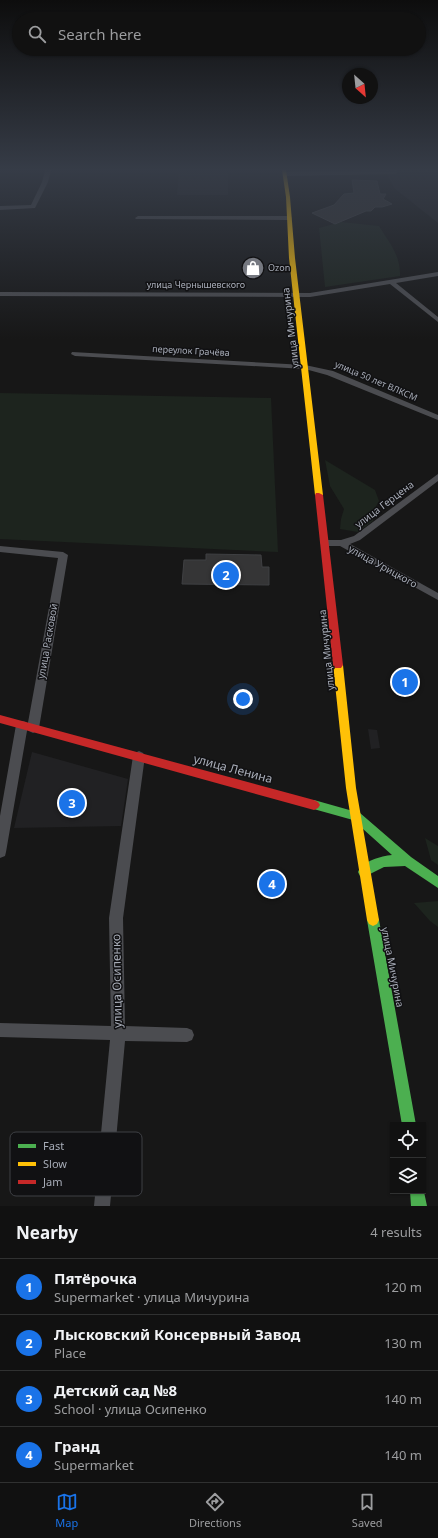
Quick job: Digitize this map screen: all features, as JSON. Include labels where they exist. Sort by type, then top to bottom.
[{"type":"main road","name":"улица Мичурина","points":[[290,226],[326,543],[351,788],[364,872],[395,1038],[409,1122]]},
{"type":"main road","name":"улица Ленина","points":[[0,718],[28,727],[356,816],[407,861],[438,883]]},
{"type":"main road","points":[[364,872],[373,864],[382,860],[390,859],[407,861]]},
{"type":"main road","points":[[417,1194],[419,1206]]},
{"type":"street","name":"улица Чернышевского","points":[[0,294],[319,294],[438,274]]},
{"type":"street","points":[[390,281],[438,320]]},
{"type":"street","name":"переулок Грачёва","points":[[75,354],[306,367]]},
{"type":"street","name":"улица 50 лет ВЛКСМ","points":[[306,367],[330,373],[438,418]]},
{"type":"street","name":"улица Герцена","points":[[342,543],[357,538],[438,477]]},
{"type":"street","name":"улица Урицкого","points":[[326,543],[342,543],[438,597]]},
{"type":"street","name":"улица Расковой","points":[[0,549],[63,555],[28,727],[0,852]]},
{"type":"street","name":"улица Осипенко","points":[[109,1132],[118,1032],[116,918],[139,756]]},
{"type":"street","points":[[0,1030],[187,1035]]},
{"type":"street","name":"улица Осипенко","points":[[102,1206],[103,1196]]},
{"type":"shaded area","points":[[325,226],[379,226],[399,262],[400,276],[325,287],[319,228]]},
{"type":"shaded area","points":[[0,393],[271,398],[278,552],[0,539]]},
{"type":"shaded area","points":[[325,460],[375,490],[379,501],[375,508],[373,521],[358,532],[340,529],[344,509],[330,486]]},
{"type":"shaded area","points":[[368,729],[377,730],[380,748],[371,749]]},
{"type":"shaded area","points":[[32,752],[128,779],[121,826],[14,828]]},
{"type":"shaded area","points":[[425,838],[438,846],[438,865],[431,860]]},
{"type":"shaded area","points":[[438,901],[438,927],[430,921],[414,903]]},
{"type":"building","points":[[206,554],[261,555],[262,567],[269,567],[269,585],[182,584],[184,560],[206,560]]},
{"type":"traffic: fast","points":[[314,805],[356,816],[407,861],[438,883]]},
{"type":"traffic: fast","points":[[364,872],[379,863],[395,860],[407,861]]},
{"type":"traffic: fast","points":[[373,920],[408,1122]]},
{"type":"traffic: fast","points":[[417,1194],[419,1206]]},
{"type":"traffic: slow","points":[[290,226],[292,258],[319,495]]},
{"type":"traffic: slow","points":[[338,665],[351,788],[373,920]]},
{"type":"traffic: jam","points":[[319,495],[338,665]]},
{"type":"traffic: jam","points":[[0,719],[314,805]]},
{"type":"place","name":"Ozon","points":[[253,268]]},
{"type":"place","name":"Лысковский Консервный Завод","points":[[226,575]]},
{"type":"place","name":"Пятёрочка","points":[[405,682]]},
{"type":"place","name":"Детский сад №8","points":[[72,803]]},
{"type":"place","name":"Гранд","points":[[272,884]]}]
